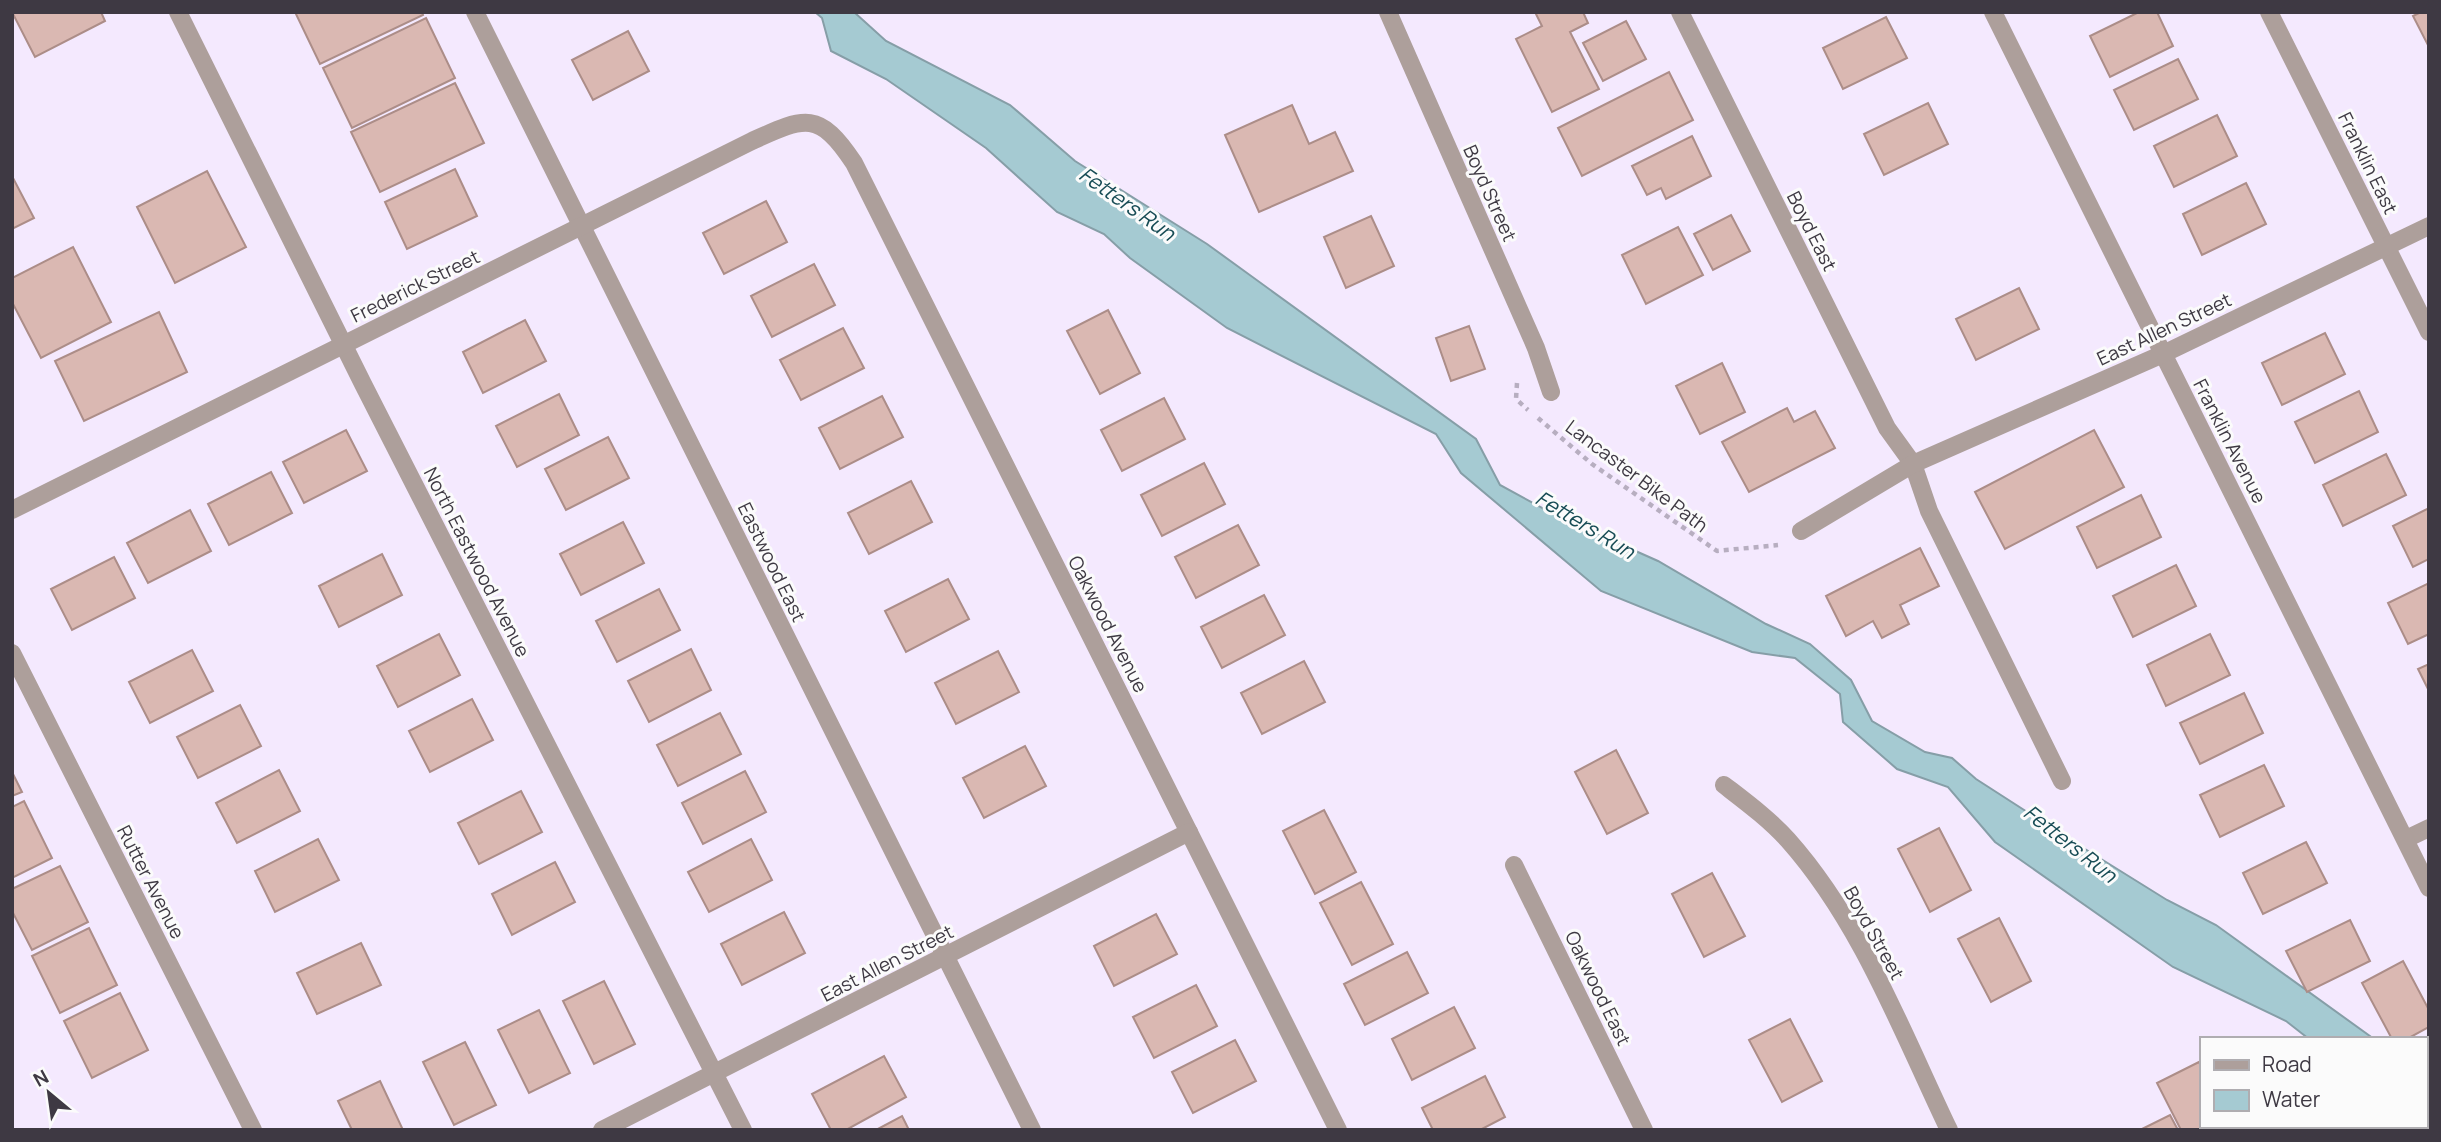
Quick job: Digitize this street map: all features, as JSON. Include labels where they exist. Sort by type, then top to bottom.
[{"type":"street","name":"North Eastwood Avenue","points":[[178,12],[346,344],[382,422],[743,1130]]},
{"type":"street","name":"Eastwood East","points":[[475,12],[1032,1130]]},
{"type":"street","name":"Boyd Street","points":[[1388,12],[1536,348],[1551,392]]},
{"type":"street","name":"Boyd East","points":[[1680,12],[1887,429],[1913,464],[1929,511],[2062,781]]},
{"type":"street","name":"Franklin Avenue","points":[[1993,12],[2429,888]]},
{"type":"street","name":"Franklin East","points":[[2269,12],[2429,332]]},
{"type":"street","name":"Frederick Street","points":[[12,510],[795,121],[818,125],[838,138]]},
{"type":"street","name":"Oakwood Avenue","points":[[838,138],[854,163],[1338,1130]]},
{"type":"street","name":"East Allen Street","points":[[1801,531],[1913,464],[2163,354],[2429,226]]},
{"type":"street","name":"Rutter Avenue","points":[[12,653],[253,1130]]},
{"type":"street","name":"Boyd Street","points":[[1724,785],[1787,839],[1836,906],[1864,953],[1949,1130]]},
{"type":"street","points":[[2406,839],[2429,828]]},
{"type":"street","name":"East Allen Street","points":[[602,1130],[1189,832]]},
{"type":"street","name":"Oakwood East","points":[[1514,865],[1644,1130]]},
{"type":"path","name":"Lancaster Bike Path","points":[[1536,348],[1521,372],[1514,391],[1516,399],[1592,464],[1676,524],[1717,551],[1777,545],[1794,539],[1801,531]]},
{"type":"water","name":"Fetters Run","points":[[815,12],[854,12],[886,41],[1010,105],[1075,161],[1207,244],[1476,439],[1500,485],[1557,516],[1658,561],[1766,624],[1810,644],[1851,680],[1872,721],[1925,752],[1952,758],[1976,779],[2069,839],[2167,900],[2216,925],[2371,1037],[2306,1037],[2286,1021],[2173,967],[1995,842],[1948,787],[1897,769],[1843,722],[1840,694],[1795,658],[1752,652],[1601,591],[1461,473],[1436,434],[1227,328],[1130,258],[1104,234],[1057,212],[986,148],[886,79],[831,51],[822,18]]},
{"type":"building","points":[[12,12],[101,12],[105,21],[35,57]]},
{"type":"building","points":[[295,12],[422,12],[423,15],[320,64]]},
{"type":"building","points":[[1583,12],[1588,23],[1570,32],[1599,89],[1552,112],[1516,39],[1542,26],[1536,14]]},
{"type":"building","points":[[2139,12],[2157,12],[2173,46],[2110,77],[2090,36]]},
{"type":"building","points":[[2429,12],[2429,47],[2413,16]]},
{"type":"building","points":[[1886,17],[1907,58],[1843,89],[1823,48]]},
{"type":"building","points":[[426,18],[455,78],[352,128],[323,68]]},
{"type":"building","points":[[1626,21],[1646,59],[1603,81],[1583,43]]},
{"type":"building","points":[[628,31],[649,71],[593,100],[572,60]]},
{"type":"building","points":[[2178,59],[2198,99],[2134,130],[2114,90]]},
{"type":"building","points":[[1669,72],[1693,120],[1582,176],[1558,128]]},
{"type":"building","points":[[455,83],[484,143],[380,192],[351,132]]},
{"type":"building","points":[[1928,103],[1948,144],[1884,175],[1864,134]]},
{"type":"building","points":[[1292,105],[1309,144],[1335,132],[1353,171],[1259,212],[1225,135]]},
{"type":"building","points":[[2217,115],[2237,156],[2174,187],[2154,146]]},
{"type":"building","points":[[1692,136],[1711,176],[1666,199],[1661,188],[1647,195],[1632,166]]},
{"type":"building","points":[[455,169],[477,216],[407,249],[385,202]]},
{"type":"building","points":[[207,171],[246,247],[175,283],[137,207]]},
{"type":"building","points":[[12,179],[34,218],[12,229]]},
{"type":"building","points":[[2246,183],[2266,224],[2202,255],[2183,214]]},
{"type":"building","points":[[766,201],[787,242],[724,274],[703,233]]},
{"type":"building","points":[[1731,215],[1750,251],[1713,270],[1694,234]]},
{"type":"building","points":[[1371,216],[1394,266],[1346,288],[1324,237]]},
{"type":"building","points":[[1678,227],[1703,275],[1646,304],[1622,255]]},
{"type":"building","points":[[73,247],[111,322],[41,358],[12,302],[12,278]]},
{"type":"building","points":[[814,264],[835,305],[772,337],[751,296]]},
{"type":"building","points":[[2019,288],[2039,329],[1976,360],[1956,319]]},
{"type":"building","points":[[1108,310],[1140,373],[1100,394],[1067,331]]},
{"type":"building","points":[[159,312],[187,372],[84,421],[55,361]]},
{"type":"building","points":[[525,320],[546,361],[483,393],[463,352]]},
{"type":"building","points":[[1469,326],[1485,369],[1451,381],[1436,338]]},
{"type":"building","points":[[843,328],[864,368],[801,400],[780,360]]},
{"type":"building","points":[[2325,333],[2345,374],[2282,405],[2262,363]]},
{"type":"building","points":[[1722,363],[1745,412],[1700,434],[1676,386]]},
{"type":"building","points":[[2359,391],[2378,432],[2315,463],[2295,422]]},
{"type":"building","points":[[559,394],[579,435],[517,467],[496,426]]},
{"type":"building","points":[[882,396],[903,437],[840,469],[819,428]]},
{"type":"building","points":[[1164,398],[1185,439],[1122,471],[1101,430]]},
{"type":"building","points":[[1787,408],[1794,422],[1815,411],[1835,448],[1749,492],[1722,442]]},
{"type":"building","points":[[346,430],[367,471],[304,503],[283,462]]},
{"type":"building","points":[[2094,430],[2124,487],[2005,549],[1975,492]]},
{"type":"building","points":[[608,437],[629,478],[566,510],[545,469]]},
{"type":"building","points":[[2386,454],[2406,495],[2343,526],[2323,485]]},
{"type":"building","points":[[1204,463],[1225,504],[1162,536],[1141,495]]},
{"type":"building","points":[[271,472],[292,513],[229,545],[208,504]]},
{"type":"building","points":[[911,481],[932,522],[869,554],[848,513]]},
{"type":"building","points":[[2141,495],[2161,537],[2097,568],[2077,527]]},
{"type":"building","points":[[2429,508],[2429,559],[2413,567],[2393,526]]},
{"type":"building","points":[[190,510],[211,551],[148,583],[127,543]]},
{"type":"building","points":[[623,522],[644,563],[581,595],[560,554]]},
{"type":"building","points":[[1238,525],[1259,565],[1196,598],[1175,557]]},
{"type":"building","points":[[1920,548],[1939,586],[1900,605],[1909,624],[1882,638],[1873,621],[1846,636],[1826,596]]},
{"type":"building","points":[[382,554],[402,595],[339,627],[319,586]]},
{"type":"building","points":[[114,557],[135,598],[72,630],[51,589]]},
{"type":"building","points":[[2176,565],[2196,606],[2133,637],[2113,596]]},
{"type":"building","points":[[948,579],[969,619],[906,652],[885,611]]},
{"type":"building","points":[[2429,583],[2429,634],[2408,644],[2388,603]]},
{"type":"building","points":[[659,589],[680,630],[617,662],[596,621]]},
{"type":"building","points":[[1264,595],[1285,635],[1222,668],[1201,627]]},
{"type":"building","points":[[439,634],[460,675],[398,707],[377,666]]},
{"type":"building","points":[[2210,634],[2230,675],[2166,706],[2147,665]]},
{"type":"building","points":[[691,649],[711,690],[649,722],[628,681]]},
{"type":"building","points":[[192,650],[213,691],[150,723],[129,682]]},
{"type":"building","points":[[998,651],[1019,692],[956,724],[935,683]]},
{"type":"building","points":[[1304,661],[1325,702],[1262,734],[1241,693]]},
{"type":"building","points":[[2429,664],[2429,691],[2418,669]]},
{"type":"building","points":[[2244,693],[2263,733],[2200,764],[2180,723]]},
{"type":"building","points":[[472,699],[493,740],[430,772],[409,731]]},
{"type":"building","points":[[240,705],[261,746],[198,778],[177,737]]},
{"type":"building","points":[[720,713],[741,754],[678,786],[657,745]]},
{"type":"building","points":[[1025,746],[1046,786],[984,818],[963,778]]},
{"type":"building","points":[[1616,750],[1648,813],[1607,834],[1575,772]]},
{"type":"building","points":[[2264,765],[2284,806],[2220,837],[2200,795]]},
{"type":"building","points":[[279,770],[300,811],[237,843],[216,803]]},
{"type":"building","points":[[745,771],[766,812],[703,844],[682,803]]},
{"type":"building","points":[[12,772],[22,792],[12,796]]},
{"type":"building","points":[[521,791],[542,832],[479,864],[458,823]]},
{"type":"building","points":[[24,801],[52,858],[12,878],[12,807]]},
{"type":"building","points":[[1324,810],[1356,872],[1315,894],[1283,831]]},
{"type":"building","points":[[1939,828],[1971,890],[1930,912],[1898,849]]},
{"type":"building","points":[[318,839],[339,880],[275,912],[255,871]]},
{"type":"building","points":[[751,839],[772,880],[709,912],[688,872]]},
{"type":"building","points":[[2306,842],[2327,883],[2263,914],[2243,873]]},
{"type":"building","points":[[555,862],[575,902],[512,935],[492,894]]},
{"type":"building","points":[[60,866],[88,922],[32,950],[12,911],[12,889]]},
{"type":"building","points":[[1712,873],[1745,936],[1704,957],[1672,894]]},
{"type":"building","points":[[1361,882],[1393,944],[1352,965],[1320,903]]},
{"type":"building","points":[[784,912],[805,953],[742,985],[721,944]]},
{"type":"building","points":[[1156,914],[1177,954],[1114,986],[1094,946]]},
{"type":"building","points":[[1999,918],[2031,981],[1991,1002],[1958,939]]},
{"type":"building","points":[[2350,920],[2370,961],[2307,992],[2286,951]]},
{"type":"building","points":[[89,928],[117,985],[60,1013],[32,956]]},
{"type":"building","points":[[361,943],[381,985],[317,1014],[297,973]]},
{"type":"building","points":[[1407,952],[1428,993],[1365,1025],[1344,984]]},
{"type":"building","points":[[2403,961],[2429,1010],[2429,1027],[2411,1037],[2391,1037],[2362,983]]},
{"type":"building","points":[[604,981],[635,1044],[594,1064],[563,1001]]},
{"type":"building","points":[[1196,985],[1217,1026],[1154,1058],[1133,1017]]},
{"type":"building","points":[[120,993],[148,1050],[92,1078],[64,1021]]},
{"type":"building","points":[[1454,1007],[1475,1048],[1412,1080],[1392,1039]]},
{"type":"building","points":[[539,1010],[570,1073],[529,1093],[498,1030]]},
{"type":"building","points":[[1790,1019],[1822,1081],[1782,1102],[1749,1040]]},
{"type":"building","points":[[1235,1040],[1256,1081],[1193,1113],[1172,1072]]},
{"type":"building","points":[[465,1042],[496,1105],[454,1125],[423,1062]]},
{"type":"building","points":[[884,1056],[906,1097],[846,1130],[831,1130],[812,1094]]},
{"type":"building","points":[[2199,1062],[2200,1128],[2224,1128],[2181,1130],[2157,1083]]},
{"type":"building","points":[[1485,1076],[1505,1117],[1480,1130],[1433,1130],[1422,1108]]},
{"type":"building","points":[[380,1081],[403,1130],[352,1130],[338,1101]]},
{"type":"building","points":[[2170,1115],[2178,1130],[2140,1130]]},
{"type":"building","points":[[902,1116],[909,1130],[876,1130]]}]
